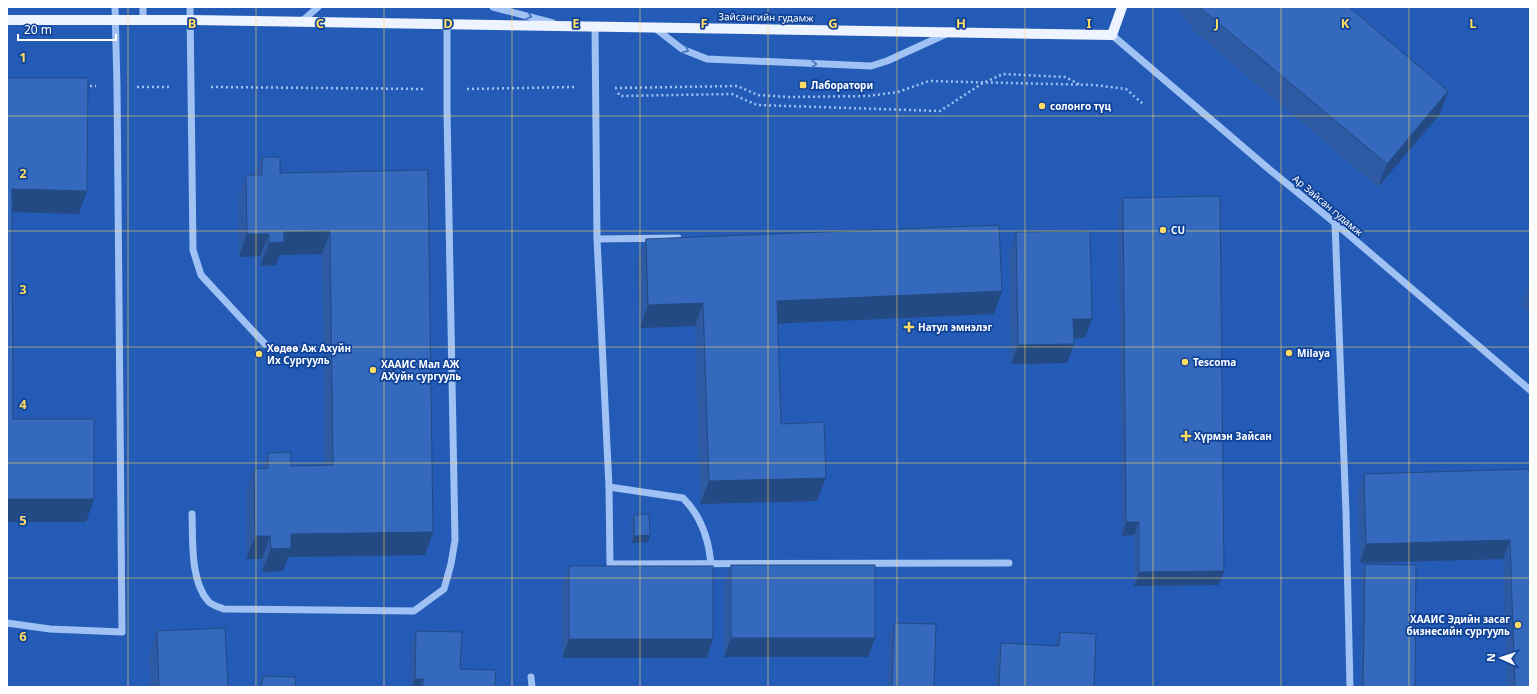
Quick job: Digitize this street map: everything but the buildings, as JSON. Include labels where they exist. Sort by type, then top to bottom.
[{"type":"main road","points":[[1112,35],[1122,7]]},
{"type":"main road","name":"Зайсангийн гудамж","points":[[7,20],[190,20],[1112,35]]},
{"type":"street","points":[[7,624],[50,629],[122,632],[115,7]]},
{"type":"street","points":[[143,7],[143,20]]},
{"type":"street","points":[[190,7],[193,250],[201,275],[265,344]]},
{"type":"street","points":[[301,22],[318,7]]},
{"type":"street","points":[[493,7],[565,26]]},
{"type":"street","points":[[192,514],[193,551],[197,582],[208,602],[224,609],[414,611],[444,589],[451,564],[455,540],[447,111],[448,24]]},
{"type":"street","points":[[595,26],[597,239],[609,487],[610,564],[1009,563]]},
{"type":"street","points":[[654,28],[682,49],[707,59],[871,66],[887,61],[950,32]]},
{"type":"street","name":"Ар Зайсан гудамж","points":[[1112,35],[1530,390]]},
{"type":"street","points":[[1335,223],[1346,513],[1350,687]]},
{"type":"street","points":[[597,239],[685,238]]},
{"type":"street","points":[[609,487],[683,498],[690,505],[702,526],[710,548],[712,564]]},
{"type":"street","points":[[531,676],[532,687]]},
{"type":"path","points":[[613,88],[620,96],[732,94],[757,105],[940,111],[983,83],[1003,74],[1065,77],[1079,84]]},
{"type":"shaded area","points":[[7,7],[1530,7],[1530,687],[7,687]]},
{"type":"place","name":"Лаборатори","points":[[803,85]]},
{"type":"place","name":"солонго түц","points":[[1042,106]]},
{"type":"place","name":"CU","points":[[1163,230]]},
{"type":"place","name":"Натул эмнэлэг","points":[[909,327]]},
{"type":"place","name":"Milaya","points":[[1289,353]]},
{"type":"place","name":"Хөдөө Аж Ахуйн Их Сургууль","points":[[259,354]]},
{"type":"place","name":"Tescoma","points":[[1185,362]]},
{"type":"place","name":"ХААИС Мал АЖ АХуйн сургууль","points":[[373,370]]},
{"type":"place","name":"Хүрмэн Зайсан","points":[[1186,436]]},
{"type":"place","name":"ХААИС Эдийн засаг бизнесийн сургууль","points":[[1518,625]]}]
